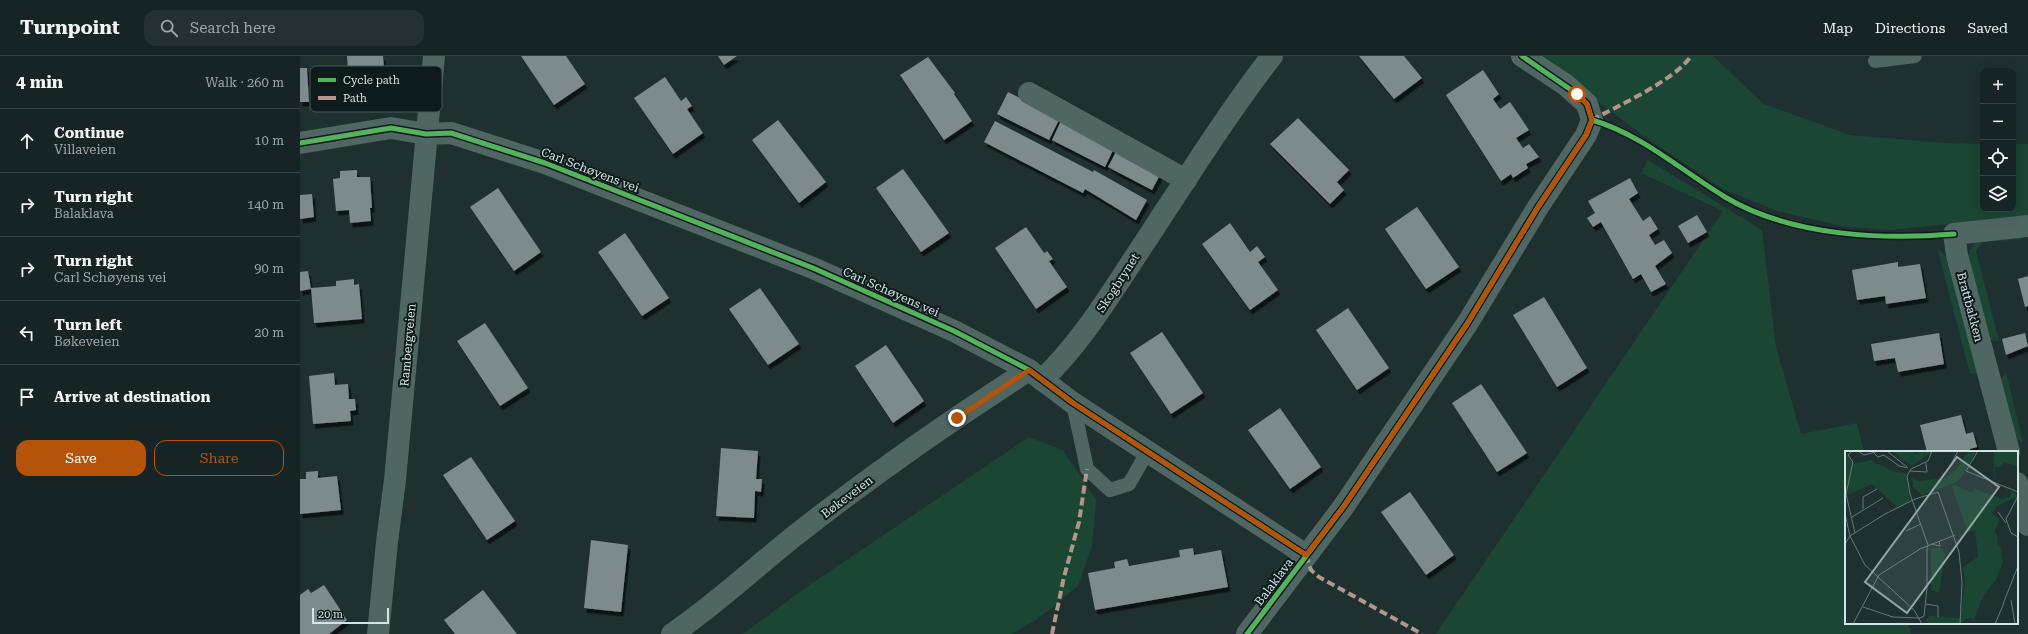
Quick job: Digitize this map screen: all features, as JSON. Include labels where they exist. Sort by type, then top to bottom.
[{"type":"street","name":"Rambergveien","points":[[433,66],[434,56]]},
{"type":"street","name":"Skogbrynet","points":[[1035,375],[1057,366],[1096,317],[1186,180],[1272,56]]},
{"type":"street","name":"Balaklava","points":[[1247,634],[1344,506],[1467,324],[1538,207],[1586,135],[1592,120],[1587,104],[1577,94],[1522,56]]},
{"type":"street","points":[[1029,93],[1186,180]]},
{"type":"street","name":"Rambergveien","points":[[378,634],[387,542],[396,472],[428,112]]},
{"type":"street","name":"Carl Schøyens vei","points":[[300,143],[391,128],[426,134],[451,133],[545,163],[790,259],[954,331],[1035,375],[1073,403],[1306,555]]},
{"type":"street","name":"Brattbakken","points":[[2009,451],[1957,255],[1954,234],[2028,226]]},
{"type":"street","name":"Bøkeveien","points":[[672,634],[699,616],[792,538],[886,467],[1035,375]]},
{"type":"street","points":[[2018,487],[2028,525]]},
{"type":"lane","points":[[1875,60],[1915,56]]},
{"type":"lane","points":[[1073,403],[1087,469],[1110,490],[1129,484],[1148,451]]},
{"type":"green space","points":[[1536,56],[1713,56],[1764,104],[1850,135],[1944,143],[1980,144],[1980,212],[2016,212],[2016,144],[2028,144],[2028,216],[1891,230],[1847,227],[1777,211],[1723,189],[1651,141]]},
{"type":"green space","points":[[1648,160],[1762,230],[1776,347],[1801,434],[1857,423],[1864,451],[1845,451],[1845,624],[1908,624],[1911,634],[1436,634],[1723,211],[1641,173]]},
{"type":"green space","points":[[2021,235],[2023,239],[1982,242],[1976,251],[1999,340],[1995,341],[1988,339],[1969,263],[1969,252],[1973,245],[1985,238],[1992,236]]},
{"type":"green space","points":[[1937,247],[1948,259],[1978,373],[1970,374]]},
{"type":"green space","points":[[2006,372],[2023,442],[2014,438],[2000,382]]},
{"type":"green space","points":[[1029,437],[1063,450],[1096,500],[1092,546],[1078,586],[1039,618],[1011,634],[743,634],[805,588]]},
{"type":"building","points":[[347,56],[383,56],[384,66],[348,66]]},
{"type":"building","points":[[521,56],[566,56],[585,84],[554,105]]},
{"type":"building","points":[[718,56],[737,56],[724,65]]},
{"type":"building","points":[[1359,56],[1404,56],[1422,78],[1394,99]]},
{"type":"building","points":[[928,57],[955,93],[954,94],[972,121],[944,140],[900,75]]},
{"type":"building","points":[[300,68],[307,68],[309,102],[300,102]]},
{"type":"building","points":[[1483,70],[1499,94],[1493,99],[1500,109],[1510,102],[1529,130],[1516,138],[1523,148],[1529,144],[1539,157],[1526,164],[1528,168],[1513,178],[1511,174],[1501,181],[1446,95]]},
{"type":"building","points":[[665,77],[681,101],[686,97],[692,106],[687,109],[703,133],[673,154],[634,98]]},
{"type":"building","points":[[1008,92],[1060,118],[1049,140],[997,114]]},
{"type":"building","points":[[1298,118],[1349,170],[1337,182],[1344,190],[1330,204],[1270,144]]},
{"type":"building","points":[[1062,119],[1115,146],[1105,167],[1052,140]]},
{"type":"building","points":[[778,120],[826,182],[799,203],[752,140]]},
{"type":"building","points":[[995,121],[1093,172],[1094,170],[1147,200],[1136,220],[1085,189],[1083,193],[984,142]]},
{"type":"building","points":[[1118,148],[1162,171],[1152,190],[1108,167]]},
{"type":"building","points":[[903,169],[949,233],[921,252],[876,188]]},
{"type":"building","points":[[357,170],[357,177],[370,177],[372,208],[370,208],[371,221],[350,223],[349,210],[336,211],[333,179],[340,178],[340,171]]},
{"type":"building","points":[[1630,178],[1638,193],[1629,199],[1643,221],[1650,216],[1658,229],[1649,235],[1655,245],[1664,240],[1672,253],[1655,266],[1666,284],[1651,292],[1641,274],[1633,279],[1601,222],[1593,227],[1587,218],[1595,213],[1588,201]]},
{"type":"building","points":[[498,188],[541,252],[514,271],[470,207]]},
{"type":"building","points":[[312,194],[314,217],[300,219],[300,195]]},
{"type":"building","points":[[1417,207],[1459,267],[1426,289],[1385,229]]},
{"type":"building","points":[[1697,215],[1707,232],[1688,243],[1678,226]]},
{"type":"building","points":[[1230,223],[1250,252],[1257,246],[1265,257],[1258,262],[1278,290],[1250,310],[1202,244]]},
{"type":"building","points":[[1026,227],[1044,253],[1047,251],[1053,259],[1049,261],[1067,287],[1036,309],[995,248]]},
{"type":"building","points":[[625,233],[669,298],[642,316],[598,252]]},
{"type":"building","points":[[1898,262],[1898,267],[1920,264],[1926,298],[1886,304],[1885,296],[1857,300],[1852,270]]},
{"type":"building","points":[[308,271],[311,289],[300,291],[300,272]]},
{"type":"building","points":[[2028,276],[2028,306],[2025,307],[2018,279]]},
{"type":"building","points":[[354,279],[354,285],[359,284],[362,319],[314,323],[311,288],[336,286],[336,281]]},
{"type":"building","points":[[760,288],[799,344],[768,365],[729,309]]},
{"type":"building","points":[[1544,297],[1587,368],[1557,387],[1513,315]]},
{"type":"building","points":[[1348,308],[1389,368],[1357,390],[1316,330]]},
{"type":"building","points":[[485,323],[528,388],[500,406],[457,341]]},
{"type":"building","points":[[1162,332],[1203,393],[1171,414],[1130,353]]},
{"type":"building","points":[[1939,333],[1944,364],[1898,372],[1895,358],[1874,361],[1871,344]]},
{"type":"building","points":[[2025,333],[2028,346],[2006,355],[2002,339]]},
{"type":"building","points":[[886,345],[924,401],[893,423],[855,366]]},
{"type":"building","points":[[334,373],[335,385],[348,384],[349,399],[355,399],[356,410],[350,411],[351,421],[313,424],[309,376]]},
{"type":"building","points":[[1481,384],[1527,453],[1497,472],[1452,403]]},
{"type":"building","points":[[1280,408],[1321,467],[1290,489],[1248,430]]},
{"type":"building","points":[[1961,415],[1966,434],[1973,432],[1977,447],[1970,449],[1970,451],[1927,451],[1920,425]]},
{"type":"building","points":[[721,448],[758,451],[756,479],[762,479],[761,492],[755,491],[754,518],[716,516]]},
{"type":"building","points":[[471,457],[515,521],[487,540],[443,475]]},
{"type":"building","points":[[318,471],[318,478],[337,476],[341,510],[300,514],[300,479],[306,479],[306,472]]},
{"type":"building","points":[[1410,492],[1454,555],[1426,575],[1381,512]]},
{"type":"building","points":[[591,540],[628,545],[621,612],[584,608]]},
{"type":"building","points":[[1193,548],[1194,555],[1221,550],[1228,587],[1095,610],[1088,573],[1115,568],[1114,562],[1127,559],[1129,566],[1180,557],[1179,550]]},
{"type":"building","points":[[324,585],[347,620],[329,634],[300,634],[300,595],[308,589],[311,593]]},
{"type":"building","points":[[483,590],[517,634],[455,634],[444,620]]},
{"type":"marked path","points":[[1592,120],[1631,100],[1659,83],[1683,65],[1691,56]]},
{"type":"marked path","points":[[1052,634],[1064,577],[1079,522],[1087,469]]},
{"type":"marked path","points":[[1306,555],[1311,570],[1319,577],[1422,634]]},
{"type":"cycle path","points":[[1522,56],[1577,94],[1587,104],[1592,120]]},
{"type":"cycle path","points":[[1592,120],[1627,134],[1661,154],[1725,197],[1751,210],[1778,220],[1836,232],[1867,235],[1926,236],[1954,234]]},
{"type":"cycle path","points":[[1247,634],[1344,506],[1467,324],[1538,207],[1586,135],[1592,120]]},
{"type":"cycle path","points":[[300,143],[391,128],[426,134],[451,133],[545,163],[813,268],[954,331],[1029,370],[1073,403],[1306,555]]},
{"type":"route","points":[[957,418],[1029,370],[1073,403],[1306,555],[1344,506],[1467,324],[1538,207],[1586,135],[1592,120],[1587,104],[1577,94]]}]
